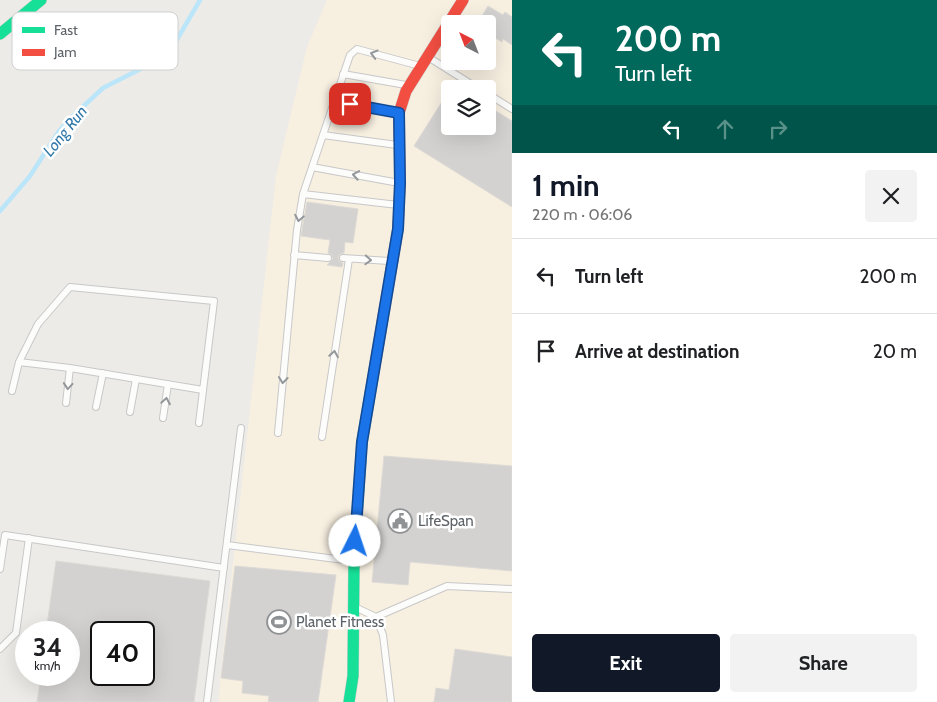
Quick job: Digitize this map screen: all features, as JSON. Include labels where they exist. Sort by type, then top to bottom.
[{"type":"street","points":[[27,12],[41,0]]},
{"type":"street","points":[[349,702],[353,676],[354,561],[362,442],[398,229],[400,183],[399,113],[406,91],[463,0]]},
{"type":"street","points":[[0,34],[12,24]]},
{"type":"lane","points":[[278,433],[296,230],[303,194],[350,55],[357,49],[424,62],[461,80]]},
{"type":"lane","points":[[343,74],[410,85]]},
{"type":"lane","points":[[496,99],[512,109]]},
{"type":"lane","points":[[334,102],[399,113]]},
{"type":"lane","points":[[322,135],[399,145]]},
{"type":"lane","points":[[312,168],[400,183]]},
{"type":"lane","points":[[303,194],[399,205]]},
{"type":"lane","points":[[294,255],[328,258]]},
{"type":"lane","points":[[322,437],[346,258],[392,261]]},
{"type":"lane","points":[[12,391],[19,362],[38,324],[70,287],[214,301],[199,423]]},
{"type":"lane","points":[[19,362],[103,373],[203,390]]},
{"type":"lane","points":[[66,403],[70,368]]},
{"type":"lane","points":[[96,408],[103,373]]},
{"type":"lane","points":[[130,412],[136,379]]},
{"type":"lane","points":[[163,418],[168,384]]},
{"type":"lane","points":[[207,702],[241,428]]},
{"type":"lane","points":[[0,569],[3,535],[224,568]]},
{"type":"lane","points":[[0,649],[16,633],[29,538]]},
{"type":"lane","points":[[226,545],[354,561]]},
{"type":"lane","points":[[376,617],[447,586],[512,589]]},
{"type":"lane","points":[[353,607],[376,617],[384,635],[391,702]]},
{"type":"shaded area","points":[[327,0],[512,0],[512,702],[219,702],[276,176],[307,47]]},
{"type":"building","points":[[488,6],[503,15],[505,12],[512,17],[512,45],[503,39],[502,42],[496,38],[496,15],[482,15]]},
{"type":"building","points":[[441,103],[441,135],[496,135],[496,111],[512,121],[512,207],[414,146]]},
{"type":"building","points":[[307,202],[358,209],[353,243],[345,242],[344,253],[338,257],[339,261],[343,263],[342,267],[327,265],[333,259],[332,255],[328,253],[330,240],[301,236]]},
{"type":"building","points":[[384,456],[512,466],[512,571],[410,562],[408,585],[372,582]]},
{"type":"building","points":[[56,561],[210,581],[194,702],[37,702],[39,686],[80,686],[80,621],[48,621]]},
{"type":"building","name":"Planet Fitness","points":[[235,566],[336,575],[318,702],[268,702],[269,696],[242,693],[243,681],[221,678]]},
{"type":"building","points":[[455,649],[512,657],[512,702],[434,702],[436,688],[449,690]]},
{"type":"waterway","name":"Long Run","points":[[178,38],[200,0]]},
{"type":"waterway","name":"Long Run","points":[[0,211],[30,176],[59,131],[74,115],[103,88],[138,70]]},
{"type":"traffic: fast","points":[[27,12],[41,0]]},
{"type":"traffic: fast","points":[[0,34],[12,24]]},
{"type":"traffic: fast","points":[[349,702],[353,676],[354,561],[362,442],[373,377]]},
{"type":"traffic: jam","points":[[373,377],[398,229],[400,183],[399,113],[406,91],[463,0]]},
{"type":"place","name":"LifeSpan","points":[[400,521]]},
{"type":"place","name":"Planet Fitness","points":[[279,622]]},
{"type":"route","points":[[350,104],[399,113],[400,183],[398,229],[362,442],[355,541]]}]
